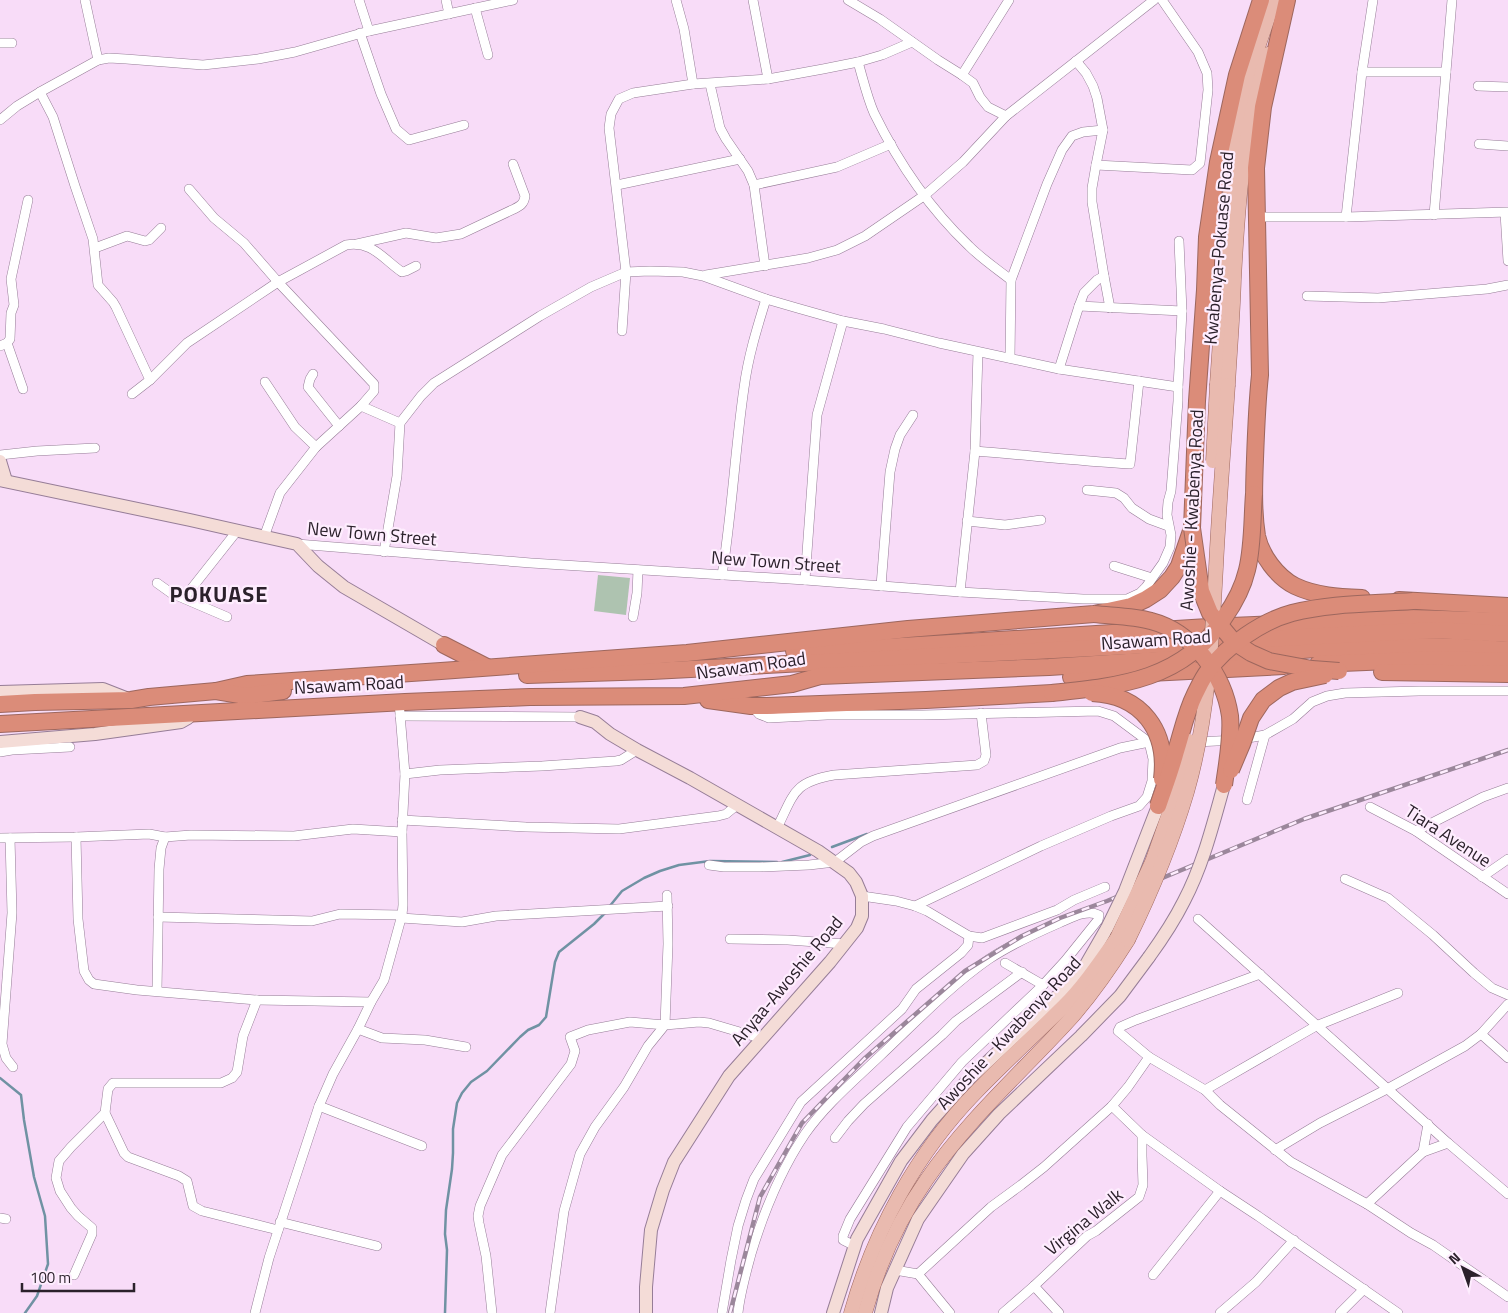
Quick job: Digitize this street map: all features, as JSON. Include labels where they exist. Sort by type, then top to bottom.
[{"type":"highway","points":[[1261,0],[1237,75],[1218,162],[1207,237],[1197,401],[1192,528],[1201,591],[1210,613],[1234,642],[1268,661],[1340,672],[1468,672],[1508,674]]},
{"type":"highway","points":[[1052,693],[1089,689],[1139,680],[1159,673],[1179,662],[1211,636],[1230,610],[1247,571],[1251,544],[1257,400],[1260,375],[1256,168],[1263,107],[1287,0]]},
{"type":"highway","points":[[1254,494],[1257,536],[1261,547],[1268,562],[1280,576],[1294,586],[1317,594],[1341,597],[1502,605]]},
{"type":"highway","points":[[216,691],[246,684],[687,653],[908,630],[1094,614],[1131,606],[1160,590],[1179,566],[1192,528]]},
{"type":"highway","points":[[1158,806],[1176,752],[1185,717],[1195,694],[1208,671],[1227,650],[1259,627],[1291,613],[1327,607],[1413,601]]},
{"type":"highway","points":[[1094,614],[1151,620],[1167,626],[1194,646],[1205,659],[1218,677],[1230,717],[1224,785]]},
{"type":"highway","points":[[687,653],[822,651],[1208,627],[1410,618],[1508,621]]},
{"type":"highway","name":"Nsawam Road","points":[[0,704],[131,700],[149,696],[216,691],[246,696],[339,685],[652,671],[1435,630],[1508,634]]},
{"type":"highway","points":[[444,645],[487,668]]},
{"type":"highway","points":[[441,671],[449,665],[451,660],[449,651],[444,645]]},
{"type":"highway","name":"Nsawam Road","points":[[0,724],[193,714],[399,709],[530,697],[684,696],[792,684],[820,676],[1048,667],[1324,648],[1435,646],[1508,650]]},
{"type":"highway","points":[[792,684],[821,687],[1438,659],[1508,661]]},
{"type":"highway","points":[[1224,785],[1251,718],[1263,700],[1279,688],[1292,682],[1340,672]]},
{"type":"highway","points":[[684,696],[751,706],[926,700],[1052,693],[1106,694],[1138,708],[1155,729],[1162,749],[1164,765],[1158,806]]},
{"type":"main road","name":"Kwabenya-Pokuase Road","points":[[1222,384],[1232,165],[1255,56],[1274,0]]},
{"type":"main road","name":"Kwabenya-Pokuase Road","points":[[1222,384],[1242,167],[1258,89],[1287,0]]},
{"type":"main road","name":"Awoshie - Kwabenya Road","points":[[851,1313],[870,1256],[914,1170],[943,1130],[976,1092],[1070,999],[1092,973],[1117,935],[1152,862],[1172,805],[1197,700],[1205,618],[1222,384]]},
{"type":"main road","name":"Awoshie - Kwabenya Road","points":[[865,1313],[879,1270],[892,1240],[927,1179],[952,1146],[1073,1016],[1106,975],[1117,935]]},
{"type":"street","points":[[85,0],[98,60]]},
{"type":"street","points":[[359,0],[369,31]]},
{"type":"street","points":[[446,0],[449,14]]},
{"type":"street","points":[[0,120],[17,106],[98,60],[126,58],[203,65],[258,59],[295,52],[360,33],[513,0]]},
{"type":"street","points":[[676,0],[684,29],[693,84]]},
{"type":"street","points":[[753,0],[768,79]]},
{"type":"street","points":[[848,0],[880,19],[973,83],[980,98],[988,107],[1006,116]]},
{"type":"street","points":[[962,75],[1009,0]]},
{"type":"street","points":[[703,276],[808,258],[837,250],[865,236],[925,195],[948,176],[1006,116],[1154,0]]},
{"type":"street","points":[[1096,165],[1192,170],[1200,163],[1208,90],[1207,73],[1198,52],[1162,0]]},
{"type":"street","points":[[1346,217],[1362,72],[1373,0]]},
{"type":"street","points":[[1434,214],[1452,0]]},
{"type":"street","points":[[475,8],[488,55]]},
{"type":"street","points":[[360,33],[381,94],[396,130],[409,140],[464,125]]},
{"type":"street","points":[[622,331],[626,272],[609,128],[611,114],[619,99],[633,93],[693,84],[768,79],[858,62],[882,55],[912,42]]},
{"type":"street","points":[[0,43],[12,43]]},
{"type":"street","points":[[1076,61],[1086,73],[1098,98],[1103,130],[1092,188],[1092,202],[1110,308]]},
{"type":"street","points":[[858,62],[874,112],[903,165],[951,228],[970,248],[1011,280]]},
{"type":"street","points":[[1362,72],[1446,72]]},
{"type":"street","points":[[710,84],[720,128],[748,171],[754,185],[765,266]]},
{"type":"street","points":[[1478,86],[1508,87]]},
{"type":"street","points":[[40,92],[53,117],[74,186],[93,238],[98,285],[116,307],[150,380]]},
{"type":"street","points":[[1010,358],[1011,280],[1047,184],[1062,150],[1072,136],[1083,132],[1103,130]]},
{"type":"street","points":[[754,185],[837,167],[891,144]]},
{"type":"street","points":[[1479,144],[1508,146]]},
{"type":"street","points":[[617,185],[740,159]]},
{"type":"street","points":[[132,394],[150,380],[187,343],[278,282],[346,245],[406,233],[436,238],[462,234],[521,205],[525,196],[513,164]]},
{"type":"street","points":[[189,189],[214,218],[244,243],[374,384],[374,391],[361,406],[316,447],[280,493],[264,537]]},
{"type":"street","points":[[23,389],[4,344],[10,339],[10,313],[14,305],[11,279],[28,200]]},
{"type":"street","points":[[1257,216],[1346,217],[1507,212],[1508,261]]},
{"type":"street","points":[[94,248],[127,236],[149,240],[161,228]]},
{"type":"street","name":"New Town Street","points":[[297,544],[384,552],[960,592],[1083,599],[1127,599],[1140,593],[1146,587],[1163,563],[1170,547],[1171,534],[1168,526],[1168,502],[1171,491],[1178,401],[1182,311],[1178,241]]},
{"type":"street","points":[[358,244],[381,254],[402,272],[416,266]]},
{"type":"street","points":[[384,552],[397,476],[400,423],[421,396],[434,383],[540,316],[591,286],[626,272],[683,272],[703,276],[766,298],[844,321],[1059,369],[1178,386]]},
{"type":"street","points":[[1059,369],[1084,293],[1104,276]]},
{"type":"street","points":[[1307,296],[1378,298],[1487,289],[1508,285]]},
{"type":"street","points":[[722,575],[728,541],[744,386],[753,339],[766,298]]},
{"type":"street","points":[[1079,306],[1182,311]]},
{"type":"street","points":[[805,580],[817,415],[844,321]]},
{"type":"street","points":[[960,592],[975,451],[978,352]]},
{"type":"street","points":[[313,374],[308,387],[339,426]]},
{"type":"street","points":[[975,451],[1130,464],[1139,381]]},
{"type":"street","points":[[265,382],[295,427],[316,447]]},
{"type":"street","points":[[361,406],[400,423]]},
{"type":"street","points":[[881,586],[890,472],[900,435],[913,415]]},
{"type":"street","points":[[0,455],[95,448]]},
{"type":"street","points":[[0,461],[3,480],[297,544],[318,566],[344,587],[444,645]]},
{"type":"street","points":[[1086,490],[1116,493],[1124,498],[1132,508],[1149,519],[1168,526]]},
{"type":"street","points":[[967,520],[1006,524],[1041,520]]},
{"type":"street","points":[[184,598],[237,531]]},
{"type":"street","points":[[1114,566],[1152,578]]},
{"type":"street","points":[[633,617],[638,570]]},
{"type":"street","points":[[157,583],[171,593],[227,617]]},
{"type":"street","points":[[0,692],[103,689],[131,700]]},
{"type":"street","points":[[709,865],[760,868],[835,862],[861,842],[873,836],[1120,748],[1149,742],[1237,740],[1265,734],[1293,719],[1312,702],[1327,696],[1345,693],[1409,691],[1508,691]]},
{"type":"street","points":[[751,706],[759,714],[769,718],[827,715],[1098,711],[1114,716],[1149,742],[1153,758],[1152,781],[1147,797],[1139,806],[1041,846],[916,906]]},
{"type":"street","points":[[255,1313],[279,1226],[319,1106],[333,1074],[384,980],[401,916],[403,905],[402,820],[405,774],[399,709],[580,717],[595,722],[610,734],[637,750],[738,805],[835,862],[849,873],[856,882],[862,896],[916,906],[969,936],[989,937],[1057,910],[1074,900],[1105,887]]},
{"type":"street","points":[[777,828],[795,792],[801,785],[820,777],[977,765],[984,761],[986,754],[981,713]]},
{"type":"street","points":[[0,742],[95,734],[181,722],[193,714]]},
{"type":"street","points":[[42,738],[73,721]]},
{"type":"street","points":[[1247,800],[1265,734]]},
{"type":"street","points":[[0,752],[70,748]]},
{"type":"street","points":[[405,774],[440,770],[616,761],[637,750]]},
{"type":"street","points":[[881,1313],[887,1288],[918,1219],[963,1154],[999,1114],[1120,996],[1168,929],[1184,901],[1210,835],[1224,785]]},
{"type":"street","points":[[1416,831],[1483,797],[1508,788]]},
{"type":"street","points":[[402,820],[526,827],[619,829],[718,816],[726,814],[738,805]]},
{"type":"street","points":[[833,1313],[857,1239],[901,1161],[932,1120],[967,1081],[1065,989],[1117,935],[1125,891],[1158,806]]},
{"type":"street","name":"Tiara Avenue","points":[[1370,807],[1416,831],[1508,894]]},
{"type":"street","points":[[0,838],[149,834],[164,837],[191,835],[294,836],[352,829],[402,832]]},
{"type":"street","points":[[76,837],[78,919],[84,971],[85,975],[94,984],[257,1000],[371,1002]]},
{"type":"street","points":[[157,991],[159,869],[164,837]]},
{"type":"street","points":[[10,838],[12,913],[2,1044],[6,1058],[13,1067]]},
{"type":"street","points":[[1482,877],[1508,860]]},
{"type":"street","points":[[1345,879],[1388,898],[1434,935],[1492,988],[1508,995]]},
{"type":"street","points":[[550,1313],[564,1211],[580,1154],[595,1127],[624,1087],[648,1046],[665,1025],[668,944],[667,895]]},
{"type":"street","name":"Anyaa-Awoshie Road","points":[[646,1313],[646,1287],[651,1230],[670,1172],[682,1149],[722,1086],[857,928],[862,916],[862,896]]},
{"type":"street","points":[[158,917],[312,921],[340,914],[401,916],[462,922],[496,916],[668,906]]},
{"type":"street","points":[[1057,910],[1062,922]]},
{"type":"street","points":[[738,1313],[746,1272],[771,1195],[795,1151],[822,1112],[967,976],[990,959],[1023,940],[1080,914],[1094,913],[1099,915],[1098,920],[1065,961],[1043,985],[962,1062],[907,1127],[850,1219],[843,1240],[855,1246]]},
{"type":"street","points":[[1198,918],[1316,1026],[1508,1194]]},
{"type":"street","points":[[722,1313],[738,1226],[746,1200],[754,1179],[801,1102],[902,1009],[916,989],[961,952],[968,945],[969,936]]},
{"type":"street","points":[[730,938],[845,944]]},
{"type":"street","points":[[1005,963],[1043,985]]},
{"type":"street","points":[[835,1138],[864,1104],[942,1035],[956,1020],[1022,972]]},
{"type":"street","points":[[1260,974],[1120,1027],[1118,1031],[1149,1057],[1205,1090],[1220,1105],[1291,1162],[1367,1204],[1432,1245],[1508,1297]]},
{"type":"street","points":[[1205,1090],[1316,1026],[1398,993]]},
{"type":"street","points":[[257,1000],[243,1036],[237,1072],[232,1078],[221,1083],[112,1083],[108,1088],[105,1113],[124,1153],[128,1157],[179,1176],[187,1181],[193,1206],[202,1211],[377,1246]]},
{"type":"street","points":[[1274,1150],[1320,1123],[1465,1046],[1481,1034],[1508,1004]]},
{"type":"street","points":[[492,1313],[486,1256],[479,1223],[480,1206],[502,1155],[571,1064],[574,1051],[570,1037],[588,1030],[630,1022],[665,1025],[699,1022],[709,1023],[763,1039]]},
{"type":"street","points":[[358,1029],[382,1038],[425,1040],[466,1047]]},
{"type":"street","points":[[1481,1034],[1508,1058]]},
{"type":"street","points":[[918,1274],[991,1206],[1044,1167],[1112,1106],[1149,1057]]},
{"type":"street","points":[[319,1106],[422,1146]]},
{"type":"street","points":[[1112,1106],[1142,1135],[1398,1313]]},
{"type":"street","points":[[74,1275],[92,1234],[92,1228],[71,1208],[60,1191],[56,1178],[59,1161],[105,1113]]},
{"type":"street","points":[[1423,1152],[1428,1124]]},
{"type":"street","name":"Virgina Walk","points":[[1003,1313],[1087,1236],[1140,1197],[1143,1185],[1142,1135]]},
{"type":"street","points":[[1367,1204],[1423,1152],[1448,1143]]},
{"type":"street","points":[[1153,1275],[1220,1191]]},
{"type":"street","points":[[1220,1313],[1256,1282],[1294,1240]]},
{"type":"street","points":[[895,1270],[918,1274],[950,1313]]},
{"type":"street","points":[[1034,1286],[1059,1313]]},
{"type":"street","points":[[1340,1313],[1364,1289]]},
{"type":"green space","points":[[598,575],[630,578],[626,615],[594,611]]},
{"type":"waterway","points":[[832,847],[867,834]]},
{"type":"waterway","points":[[782,862],[810,855]]},
{"type":"waterway","points":[[609,907],[622,891],[644,878],[679,865],[710,861],[777,862]]},
{"type":"waterway","points":[[445,1313],[446,1210],[452,1169],[453,1129],[457,1103],[471,1082],[487,1071],[520,1037],[528,1030],[539,1025],[546,1017],[555,962],[559,952],[606,912]]},
{"type":"waterway","points":[[0,1078],[21,1095],[34,1177],[45,1216],[48,1264],[37,1296],[25,1313]]},
{"type":"railway","points":[[730,1313],[760,1197],[802,1123],[864,1059],[965,971],[1022,936],[1060,918],[1107,901],[1304,819],[1508,750]]},
{"type":"district","name":"POKUASE","points":[[219,594]]}]
